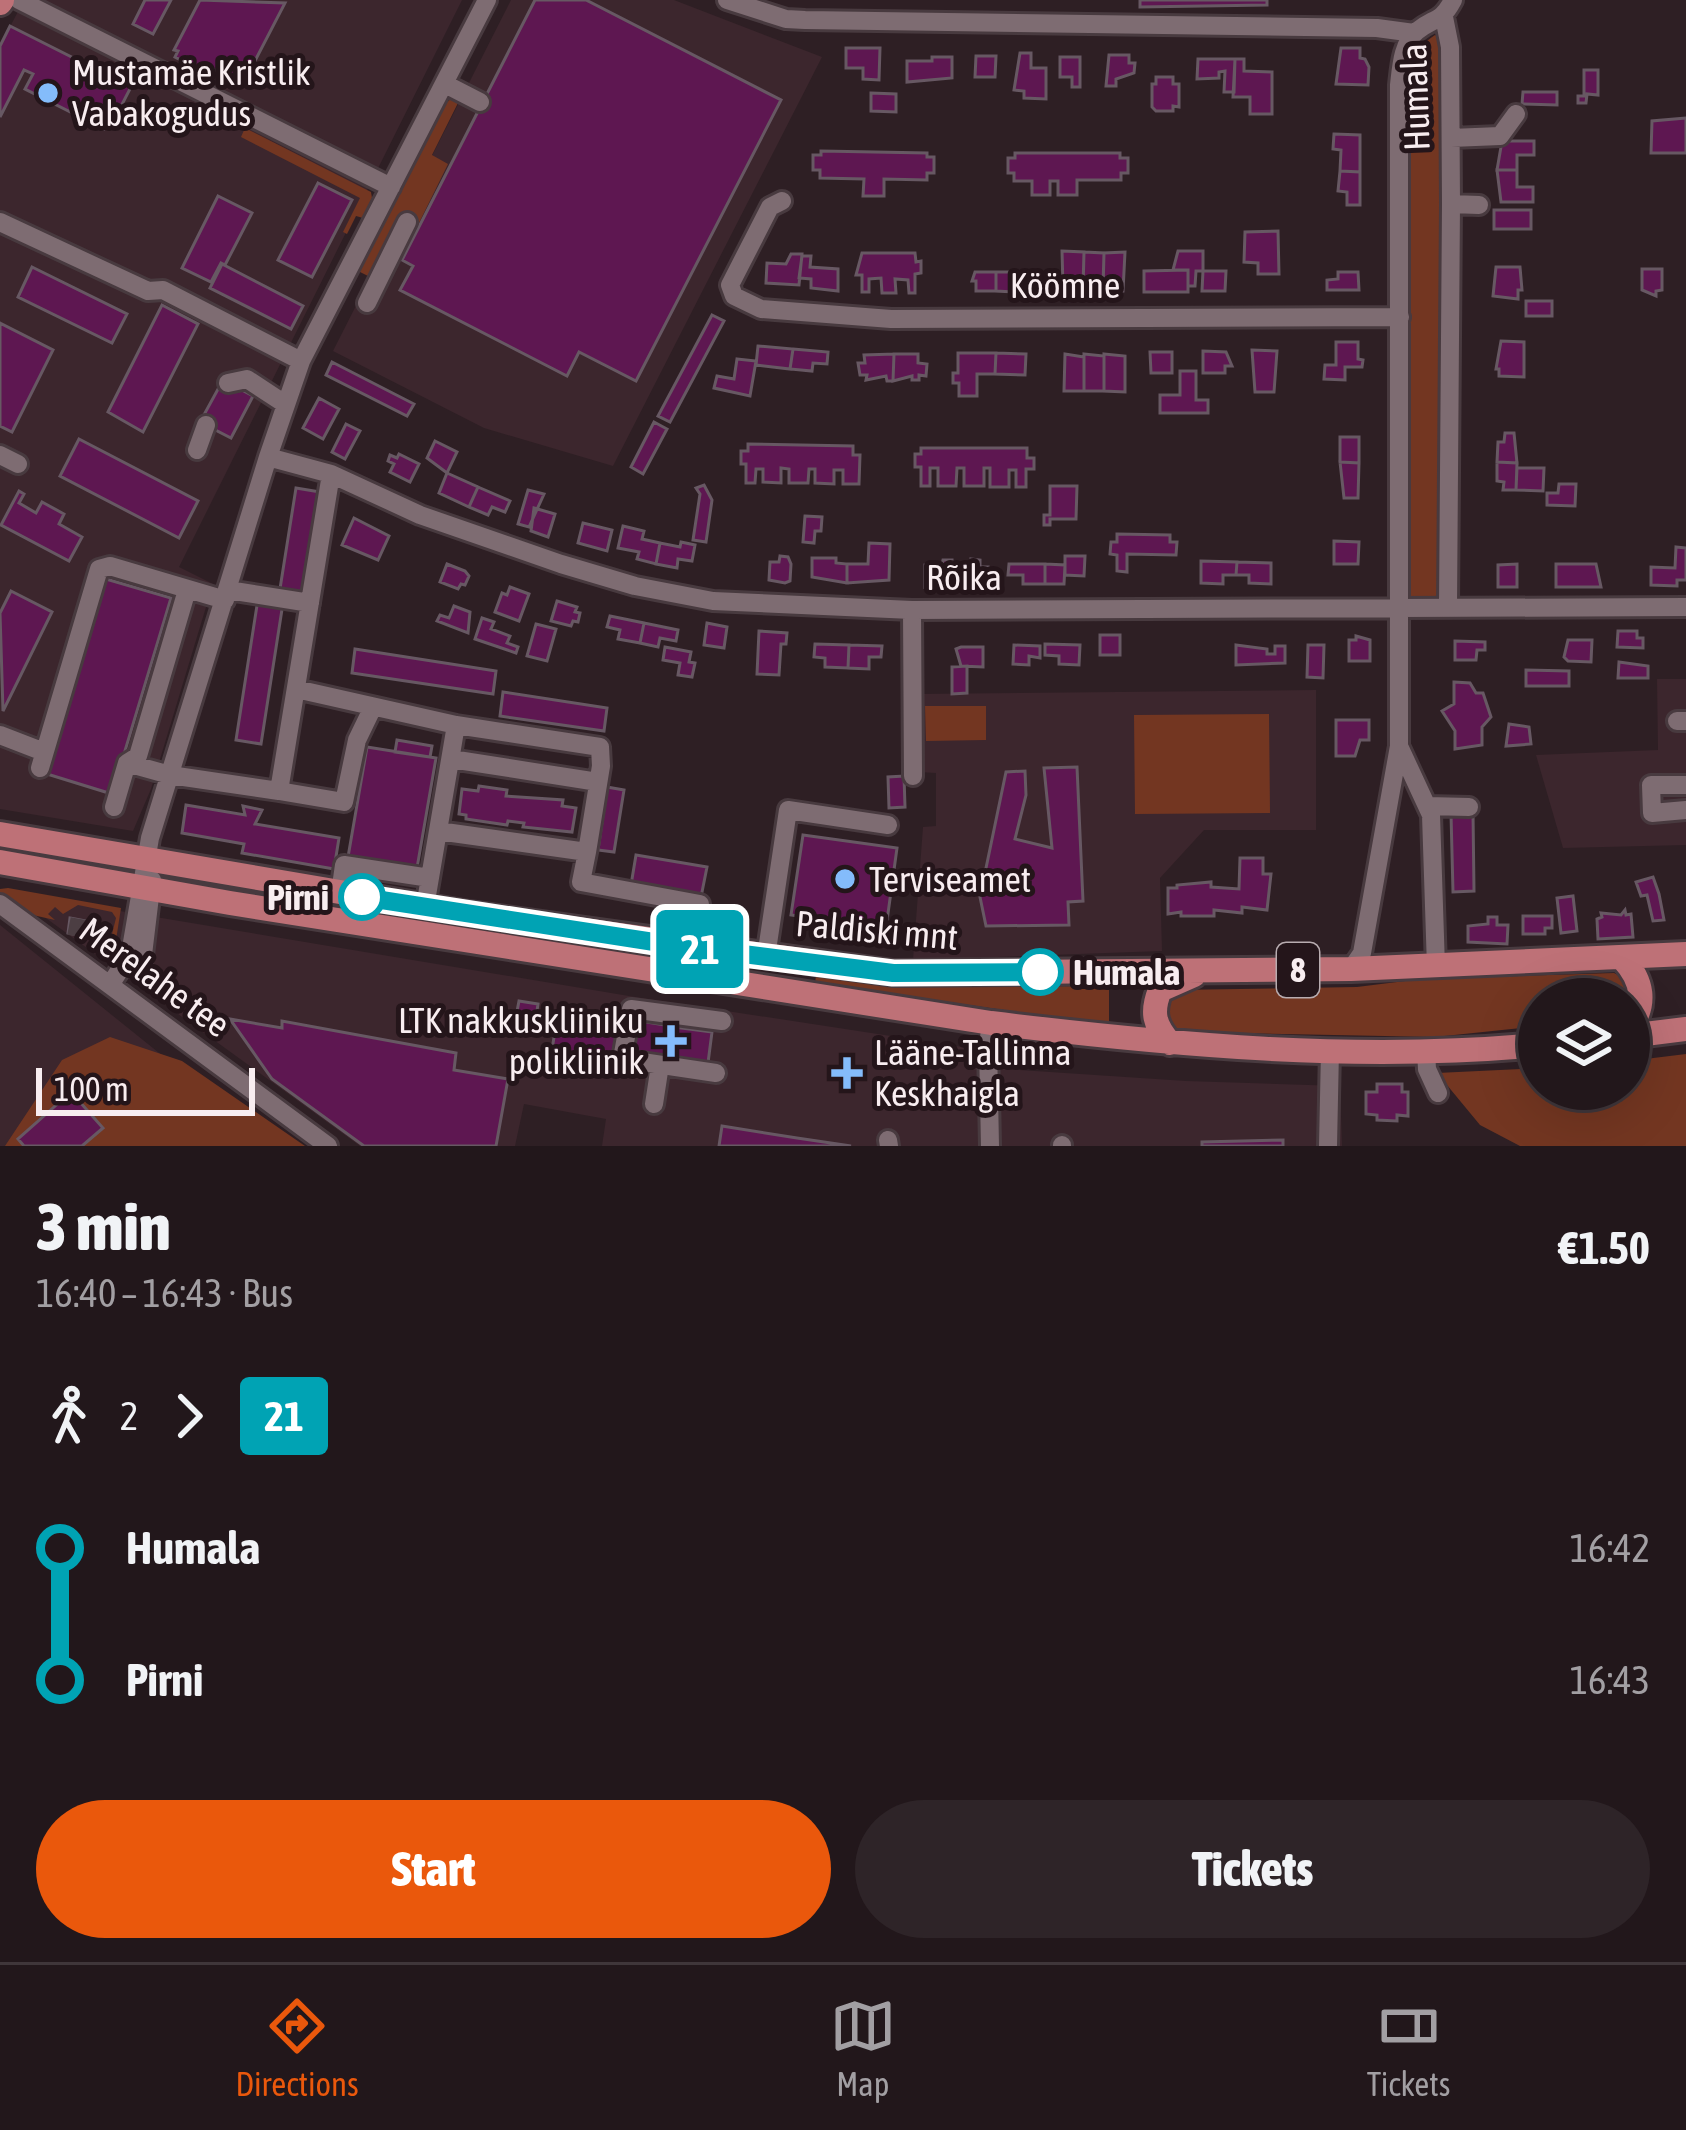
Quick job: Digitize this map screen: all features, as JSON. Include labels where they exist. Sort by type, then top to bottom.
[{"type":"main road","name":"Paldiski mnt","points":[[0,834],[425,907],[893,973],[1436,967],[1686,953]]},
{"type":"main road","name":"Paldiski mnt","points":[[0,862],[991,1023],[1170,1043],[1426,1051],[1518,1046]]},
{"type":"main road","points":[[1623,959],[1637,978]]},
{"type":"main road","points":[[1170,1043],[1156,1027],[1154,1005],[1160,990],[1202,971]]},
{"type":"main road","points":[[1650,1032],[1686,1029]]},
{"type":"street","points":[[19,0],[391,187]]},
{"type":"street","points":[[142,964],[148,857],[285,404],[301,361],[487,0]]},
{"type":"street","points":[[734,1],[786,19],[1414,32]]},
{"type":"street","name":"Humala","points":[[1351,969],[1362,953],[1399,746],[1399,86],[1403,56],[1414,32],[1448,9]]},
{"type":"street","name":"Humala","points":[[1448,9],[1448,608]]},
{"type":"street","points":[[445,84],[480,101]]},
{"type":"street","points":[[1450,138],[1500,136],[1516,114]]},
{"type":"street","name":"Köömne","points":[[782,201],[770,207],[730,285],[734,296],[761,309],[891,319],[1400,316]]},
{"type":"street","points":[[1451,204],[1479,205]]},
{"type":"street","points":[[0,222],[148,291],[163,290],[301,361]]},
{"type":"street","points":[[367,303],[407,223]]},
{"type":"street","points":[[228,383],[247,379],[285,404]]},
{"type":"street","points":[[197,450],[206,425]]},
{"type":"street","name":"Rõika","points":[[268,457],[331,474],[451,527],[634,586],[713,601],[912,610],[1686,607]]},
{"type":"street","points":[[279,791],[331,474]]},
{"type":"street","points":[[0,735],[42,760],[98,569],[110,566],[187,590],[310,603]]},
{"type":"street","points":[[114,807],[128,763],[138,755],[187,590]]},
{"type":"street","points":[[912,610],[913,776]]},
{"type":"street","points":[[296,689],[372,709],[600,747],[581,882],[700,904]]},
{"type":"street","points":[[128,763],[170,775],[344,802],[357,740],[372,709]]},
{"type":"street","points":[[425,907],[456,725]]},
{"type":"street","points":[[1399,746],[1431,814],[1436,967]]},
{"type":"street","points":[[451,759],[598,782]]},
{"type":"street","points":[[1686,785],[1651,785],[1652,813],[1686,810]]},
{"type":"street","points":[[1427,806],[1469,807]]},
{"type":"street","points":[[766,957],[788,810],[888,825]]},
{"type":"street","points":[[437,831],[586,852]]},
{"type":"street","points":[[340,893],[344,865],[430,878]]},
{"type":"street","points":[[110,985],[130,954],[148,888]]},
{"type":"street","name":"Merelahe tee","points":[[0,904],[328,1146]]},
{"type":"street","points":[[716,1073],[622,1059],[631,1009],[722,1021]]},
{"type":"street","points":[[990,1146],[991,1023]]},
{"type":"street","points":[[1328,1146],[1330,1050]]},
{"type":"street","points":[[1426,1051],[1427,1069],[1438,1093]]},
{"type":"street","points":[[654,1104],[660,1065]]},
{"type":"shaded area","points":[[24,0],[462,0],[179,567],[213,584],[151,789],[133,831],[0,809],[0,46]]},
{"type":"shaded area","points":[[511,0],[674,0],[822,57],[613,466],[484,428],[333,351]]},
{"type":"shaded area","points":[[1435,35],[1442,39],[1443,589],[1437,598],[1411,598],[1406,99],[1416,55]]},
{"type":"shaded area","points":[[451,99],[458,103],[432,155],[448,164],[417,227],[405,220],[374,279],[356,270],[440,107]]},
{"type":"shaded area","points":[[245,128],[371,192],[363,218],[356,216],[347,234],[343,232],[360,198],[241,137]]},
{"type":"shaded area","points":[[1657,679],[1686,679],[1686,845],[1563,848],[1536,755],[1658,750]]},
{"type":"shaded area","points":[[1316,690],[1316,830],[1204,830],[1160,878],[1162,951],[913,960],[923,827],[936,826],[936,773],[919,772],[916,694]]},
{"type":"shaded area","points":[[925,706],[986,706],[986,740],[926,741]]},
{"type":"shaded area","points":[[1269,714],[1270,813],[1135,814],[1134,715]]},
{"type":"shaded area","points":[[0,889],[121,908],[116,940],[111,938],[116,918],[112,912],[78,905],[63,914],[55,907],[48,914],[55,920],[28,914],[0,894]]},
{"type":"shaded area","points":[[36,897],[969,1048],[970,1065],[975,1067],[1340,1086],[1342,1146],[602,1146],[606,1119],[524,1104],[515,1146],[360,1146],[32,908]]},
{"type":"shaded area","points":[[0,925],[225,1106],[281,1146],[0,1146]]},
{"type":"shaded area","points":[[1614,973],[1624,978],[1518,978],[1518,1028],[1435,1037],[1179,1032],[1166,1020],[1166,997],[1175,990],[1357,987],[1421,979]]},
{"type":"shaded area","points":[[816,976],[947,987],[1109,986],[1109,1025],[815,983]]},
{"type":"shaded area","points":[[110,1037],[182,1061],[305,1146],[5,1146],[62,1060]]},
{"type":"shaded area","points":[[1686,1054],[1686,1146],[1520,1146],[1480,1125],[1437,1073],[1518,1069],[1518,1110],[1650,1110],[1650,1058]]},
{"type":"building","points":[[145,0],[171,0],[153,34],[133,24]]},
{"type":"building","points":[[200,0],[285,3],[243,84],[213,69],[210,75],[175,57],[178,51],[174,50]]},
{"type":"building","points":[[535,0],[586,0],[781,100],[636,381],[579,352],[567,376],[400,290],[413,266],[402,260]]},
{"type":"building","points":[[1140,0],[1267,0],[1267,5],[1140,7]]},
{"type":"building","points":[[10,26],[131,87],[104,129],[25,89],[33,74],[24,70],[0,117],[0,46]]},
{"type":"building","points":[[846,48],[880,48],[879,80],[863,79],[863,68],[846,68]]},
{"type":"building","points":[[1341,48],[1360,48],[1360,58],[1369,67],[1368,85],[1336,84]]},
{"type":"building","points":[[1020,53],[1031,53],[1031,68],[1046,68],[1046,99],[1024,98],[1024,91],[1014,90]]},
{"type":"building","points":[[1109,55],[1129,55],[1129,63],[1135,63],[1134,73],[1116,79],[1116,86],[1106,86]]},
{"type":"building","points":[[976,56],[996,56],[995,77],[975,77]]},
{"type":"building","points":[[932,57],[952,57],[952,78],[907,82],[907,61],[932,61]]},
{"type":"building","points":[[1060,57],[1080,57],[1080,87],[1072,87],[1072,77],[1060,77]]},
{"type":"building","points":[[1198,59],[1235,59],[1234,92],[1224,92],[1225,71],[1219,72],[1219,78],[1197,79]]},
{"type":"building","points":[[1235,59],[1244,59],[1244,71],[1272,72],[1272,114],[1250,114],[1250,97],[1233,97]]},
{"type":"building","points":[[1584,70],[1598,70],[1598,95],[1587,94],[1586,103],[1578,103],[1578,96],[1584,96]]},
{"type":"building","points":[[1156,77],[1173,77],[1173,84],[1179,84],[1179,107],[1173,106],[1173,111],[1152,107]]},
{"type":"building","points":[[1523,92],[1557,92],[1557,105],[1522,104]]},
{"type":"building","points":[[871,93],[896,94],[896,112],[871,111]]},
{"type":"building","points":[[1686,118],[1686,153],[1651,153],[1652,121]]},
{"type":"building","points":[[1334,134],[1360,135],[1360,172],[1340,171],[1341,150],[1333,149]]},
{"type":"building","points":[[1502,141],[1534,141],[1534,155],[1517,155],[1517,170],[1497,170]]},
{"type":"building","points":[[821,151],[927,153],[934,157],[934,173],[927,173],[927,180],[884,179],[884,196],[863,196],[864,179],[820,178],[820,170],[813,170],[813,155]]},
{"type":"building","points":[[1015,153],[1120,153],[1120,158],[1128,158],[1128,173],[1121,173],[1121,180],[1077,180],[1077,195],[1058,195],[1058,181],[1050,181],[1050,195],[1032,195],[1032,181],[1014,181],[1014,173],[1008,173],[1008,158],[1015,158]]},
{"type":"building","points":[[1497,170],[1517,170],[1517,187],[1533,187],[1533,202],[1501,202]]},
{"type":"building","points":[[1340,171],[1360,172],[1360,205],[1347,205],[1347,192],[1338,191]]},
{"type":"building","points":[[318,183],[352,200],[312,277],[278,260]]},
{"type":"building","points":[[218,196],[252,213],[211,282],[182,268]]},
{"type":"building","points":[[1494,210],[1531,210],[1531,229],[1494,229]]},
{"type":"building","points":[[1278,231],[1279,274],[1258,274],[1258,263],[1244,262],[1245,232]]},
{"type":"building","points":[[1062,251],[1084,252],[1083,291],[1063,286]]},
{"type":"building","points":[[1178,251],[1203,251],[1203,271],[1196,271],[1195,286],[1188,286],[1188,270],[1173,270]]},
{"type":"building","points":[[1084,252],[1104,253],[1103,291],[1089,292],[1089,285],[1083,286]]},
{"type":"building","points":[[1125,252],[1123,291],[1109,291],[1109,285],[1103,285],[1104,253]]},
{"type":"building","points":[[862,253],[915,253],[921,273],[915,274],[915,293],[909,293],[908,280],[895,279],[896,293],[882,293],[881,278],[869,279],[869,292],[862,292],[862,275],[856,275]]},
{"type":"building","points":[[791,254],[802,254],[799,285],[766,283],[767,263],[786,264]]},
{"type":"building","points":[[802,256],[811,256],[810,267],[838,269],[838,291],[811,288],[811,279],[799,278]]},
{"type":"building","points":[[222,264],[303,306],[291,329],[210,288]]},
{"type":"building","points":[[32,267],[127,314],[112,343],[18,297]]},
{"type":"building","points":[[1496,267],[1520,267],[1518,299],[1493,296]]},
{"type":"building","points":[[1642,269],[1662,269],[1662,290],[1656,296],[1642,290]]},
{"type":"building","points":[[1188,270],[1188,292],[1144,292],[1144,271]]},
{"type":"building","points":[[1203,271],[1226,271],[1225,291],[1202,291]]},
{"type":"building","points":[[975,272],[996,272],[996,291],[976,291]]},
{"type":"building","points":[[996,272],[1029,272],[1029,283],[1015,283],[1014,292],[996,291]]},
{"type":"building","points":[[1338,272],[1358,272],[1359,290],[1327,290],[1327,280],[1338,279]]},
{"type":"building","points":[[1526,301],[1552,301],[1552,316],[1526,316]]},
{"type":"building","points":[[162,305],[198,324],[143,432],[108,412]]},
{"type":"building","points":[[712,315],[724,321],[670,422],[658,416]]},
{"type":"building","points":[[0,323],[53,350],[12,432],[0,426]]},
{"type":"building","points":[[1501,341],[1524,342],[1524,377],[1499,376]]},
{"type":"building","points":[[1336,342],[1358,342],[1358,359],[1363,360],[1362,367],[1345,367],[1345,380],[1324,379],[1325,365],[1336,365]]},
{"type":"building","points":[[758,346],[793,349],[790,369],[756,365]]},
{"type":"building","points":[[793,349],[828,352],[827,364],[813,363],[812,371],[790,369]]},
{"type":"building","points":[[1252,350],[1277,351],[1274,392],[1255,392]]},
{"type":"building","points":[[1203,351],[1226,352],[1232,366],[1225,366],[1225,373],[1203,373]]},
{"type":"building","points":[[1150,352],[1172,352],[1172,373],[1151,373]]},
{"type":"building","points":[[958,353],[996,353],[995,374],[977,374],[977,396],[959,396],[959,383],[953,383]]},
{"type":"building","points":[[996,353],[1026,354],[1025,375],[995,374]]},
{"type":"building","points":[[894,354],[918,354],[918,363],[927,364],[926,376],[893,381]]},
{"type":"building","points":[[894,354],[893,381],[886,376],[866,380],[867,375],[860,375],[858,363],[865,363],[864,355]]},
{"type":"building","points":[[1065,354],[1084,357],[1084,391],[1064,391]]},
{"type":"building","points":[[1084,354],[1104,356],[1104,391],[1084,391]]},
{"type":"building","points":[[1104,354],[1125,356],[1125,392],[1104,391]]},
{"type":"building","points":[[737,359],[756,361],[750,396],[714,388],[717,376],[734,379]]},
{"type":"building","points":[[332,362],[414,404],[407,416],[326,375]]},
{"type":"building","points":[[1180,371],[1196,371],[1196,400],[1208,400],[1208,413],[1160,413],[1160,395],[1180,395]]},
{"type":"building","points":[[223,380],[253,396],[231,438],[200,422]]},
{"type":"building","points":[[319,398],[339,409],[323,439],[303,428]]},
{"type":"building","points":[[654,422],[667,429],[643,474],[631,467]]},
{"type":"building","points":[[346,424],[360,431],[345,459],[332,452]]},
{"type":"building","points":[[1505,433],[1514,433],[1517,463],[1497,462],[1498,442],[1504,442]]},
{"type":"building","points":[[1340,437],[1359,437],[1359,463],[1340,462]]},
{"type":"building","points":[[79,439],[198,501],[179,538],[60,476]]},
{"type":"building","points":[[435,441],[457,452],[447,473],[427,458]]},
{"type":"building","points":[[748,444],[853,446],[853,455],[860,455],[859,484],[843,484],[843,470],[834,470],[834,484],[815,483],[815,469],[809,469],[808,483],[789,483],[789,469],[781,468],[781,483],[763,482],[763,469],[756,469],[755,483],[746,483],[741,451],[748,451]]},
{"type":"building","points":[[921,448],[1027,448],[1034,469],[1026,469],[1026,487],[1016,487],[1016,470],[1009,470],[1009,487],[990,487],[990,468],[984,468],[984,486],[964,486],[964,468],[957,468],[956,486],[938,486],[938,468],[930,468],[930,486],[921,486],[915,454],[921,454]]},
{"type":"building","points":[[399,454],[419,464],[410,482],[390,472],[394,464],[388,461],[390,455],[397,458]]},
{"type":"building","points":[[1340,462],[1359,463],[1358,498],[1344,498]]},
{"type":"building","points":[[1497,462],[1517,463],[1516,490],[1503,490],[1504,482],[1497,481]]},
{"type":"building","points":[[1517,468],[1544,468],[1543,491],[1516,490]]},
{"type":"building","points":[[447,473],[478,487],[469,507],[439,493]]},
{"type":"building","points":[[1559,484],[1576,484],[1575,506],[1547,505],[1547,493],[1558,493]]},
{"type":"building","points":[[704,485],[712,500],[706,542],[693,540],[700,494],[696,488]]},
{"type":"building","points":[[1050,486],[1077,486],[1076,519],[1050,519],[1050,525],[1044,525],[1044,515],[1050,515]]},
{"type":"building","points":[[478,487],[510,501],[505,512],[492,507],[488,515],[469,507]]},
{"type":"building","points":[[296,488],[320,492],[304,598],[279,595]]},
{"type":"building","points":[[528,490],[544,494],[529,527],[518,524]]},
{"type":"building","points":[[19,491],[24,494],[19,503],[36,513],[42,502],[64,514],[59,524],[82,537],[69,561],[1,525]]},
{"type":"building","points":[[534,508],[555,514],[548,537],[531,531]]},
{"type":"building","points":[[805,516],[822,517],[814,543],[803,542]]},
{"type":"building","points":[[354,518],[389,536],[378,560],[342,545]]},
{"type":"building","points":[[583,523],[612,530],[607,551],[578,543]]},
{"type":"building","points":[[623,526],[644,531],[642,539],[660,543],[656,564],[637,559],[639,552],[618,548]]},
{"type":"building","points":[[1117,534],[1170,535],[1170,542],[1177,542],[1176,555],[1127,554],[1127,572],[1117,571],[1117,555],[1110,554]]},
{"type":"building","points":[[1334,541],[1359,542],[1358,564],[1334,564]]},
{"type":"building","points":[[681,542],[695,545],[692,561],[678,559],[677,568],[656,564],[660,543],[680,547]]},
{"type":"building","points":[[869,543],[890,544],[889,580],[847,583],[847,564],[868,564]]},
{"type":"building","points":[[1676,547],[1686,548],[1686,580],[1677,580],[1677,586],[1651,585],[1651,567],[1675,568]]},
{"type":"building","points":[[780,556],[788,557],[791,564],[790,581],[785,583],[769,580],[770,562],[779,562]]},
{"type":"building","points":[[1065,556],[1085,556],[1084,576],[1065,575]]},
{"type":"building","points":[[812,558],[836,558],[836,563],[847,564],[847,583],[812,577]]},
{"type":"building","points":[[971,559],[988,567],[987,582],[960,587],[960,565],[971,565]]},
{"type":"building","points":[[943,560],[952,560],[952,580],[925,587],[925,565],[942,565]]},
{"type":"building","points":[[1201,561],[1237,562],[1236,575],[1223,575],[1223,584],[1201,583]]},
{"type":"building","points":[[1237,562],[1271,563],[1271,584],[1249,583],[1249,575],[1236,575]]},
{"type":"building","points":[[447,564],[465,571],[469,576],[465,585],[458,589],[440,582]]},
{"type":"building","points":[[1009,564],[1045,564],[1045,584],[1023,584],[1023,575],[1008,575]]},
{"type":"building","points":[[1045,564],[1065,565],[1064,584],[1045,584]]},
{"type":"building","points":[[1517,564],[1517,587],[1498,587],[1498,565]]},
{"type":"building","points":[[1556,564],[1596,564],[1601,587],[1556,587]]},
{"type":"building","points":[[106,579],[171,598],[112,794],[47,774]]},
{"type":"building","points":[[510,587],[529,594],[519,621],[495,612],[502,593],[507,595]]},
{"type":"building","points":[[11,591],[52,612],[3,711],[0,613]]},
{"type":"building","points":[[258,599],[283,603],[261,744],[236,740]]},
{"type":"building","points":[[557,601],[577,607],[578,622],[571,626],[551,621]]},
{"type":"building","points":[[454,606],[470,612],[468,633],[437,621],[440,615],[449,618]]},
{"type":"building","points":[[610,616],[644,623],[640,643],[618,639],[620,630],[607,627]]},
{"type":"building","points":[[482,618],[494,622],[491,629],[510,636],[507,643],[518,647],[516,653],[475,639]]},
{"type":"building","points":[[644,623],[678,630],[676,641],[660,638],[658,647],[640,643]]},
{"type":"building","points":[[707,623],[727,627],[724,648],[704,645]]},
{"type":"building","points":[[536,624],[556,629],[547,661],[527,656]]},
{"type":"building","points":[[759,631],[787,633],[786,644],[781,644],[779,675],[757,674]]},
{"type":"building","points":[[1618,631],[1637,631],[1643,648],[1617,647]]},
{"type":"building","points":[[1100,635],[1120,635],[1120,655],[1100,655]]},
{"type":"building","points":[[1356,636],[1370,640],[1370,661],[1349,661],[1349,640]]},
{"type":"building","points":[[1568,640],[1592,640],[1591,662],[1568,661],[1564,657]]},
{"type":"building","points":[[1455,641],[1485,642],[1485,650],[1477,650],[1476,660],[1455,660]]},
{"type":"building","points":[[815,644],[849,645],[848,668],[825,667],[825,658],[814,657]]},
{"type":"building","points":[[1045,644],[1080,645],[1079,665],[1059,664],[1059,656],[1045,655]]},
{"type":"building","points":[[849,645],[882,646],[881,657],[869,657],[869,669],[848,668]]},
{"type":"building","points":[[1014,645],[1040,646],[1040,658],[1029,656],[1029,665],[1013,664]]},
{"type":"building","points":[[1236,645],[1267,649],[1267,654],[1275,654],[1275,646],[1285,646],[1285,663],[1236,665]]},
{"type":"building","points":[[1308,645],[1324,645],[1323,678],[1307,677]]},
{"type":"building","points":[[665,647],[691,652],[692,677],[678,675],[680,663],[663,660]]},
{"type":"building","points":[[983,647],[983,667],[961,666],[956,649]]},
{"type":"building","points":[[355,649],[496,671],[493,694],[352,673]]},
{"type":"building","points":[[1619,662],[1648,666],[1648,678],[1618,678]]},
{"type":"building","points":[[967,666],[967,693],[952,694],[952,667]]},
{"type":"building","points":[[1526,670],[1569,671],[1569,686],[1526,686]]},
{"type":"building","points":[[1454,682],[1470,683],[1476,693],[1483,693],[1491,717],[1482,727],[1482,745],[1455,749],[1455,731],[1442,711],[1454,704]]},
{"type":"building","points":[[503,692],[607,708],[604,731],[500,716]]},
{"type":"building","points":[[1336,720],[1369,720],[1369,740],[1360,740],[1355,756],[1336,756]]},
{"type":"building","points":[[1509,724],[1529,727],[1531,744],[1506,746]]},
{"type":"building","points":[[397,740],[432,746],[430,757],[395,752]]},
{"type":"building","points":[[367,747],[436,758],[417,868],[348,857]]},
{"type":"building","points":[[1077,767],[1083,901],[1068,902],[1069,925],[986,926],[980,897],[1006,772],[1025,771],[1026,795],[1015,839],[1052,848],[1044,768]]},
{"type":"building","points":[[904,776],[905,807],[889,808],[888,777]]},
{"type":"building","points":[[479,786],[507,790],[506,796],[563,800],[562,806],[576,808],[572,832],[466,819],[459,814],[462,789],[478,791]]},
{"type":"building","points":[[607,787],[624,790],[614,852],[598,850]]},
{"type":"building","points":[[186,805],[245,815],[243,806],[262,810],[255,824],[339,838],[334,869],[242,853],[244,844],[182,833]]},
{"type":"building","points":[[1473,813],[1474,891],[1453,892],[1451,814]]},
{"type":"building","points":[[803,835],[897,848],[886,928],[791,915]]},
{"type":"building","points":[[636,855],[707,867],[701,897],[631,885]]},
{"type":"building","points":[[1240,858],[1263,858],[1263,874],[1271,874],[1267,910],[1242,907],[1242,913],[1214,910],[1214,916],[1168,914],[1168,888],[1211,882],[1211,887],[1239,889]]},
{"type":"building","points":[[1653,877],[1664,920],[1653,921],[1647,895],[1641,896],[1636,882]]},
{"type":"building","points":[[1573,896],[1577,931],[1561,933],[1557,898]]},
{"type":"building","points":[[1625,910],[1626,915],[1631,914],[1633,937],[1598,939],[1601,913],[1621,915]]},
{"type":"building","points":[[1523,916],[1552,916],[1552,928],[1545,928],[1545,934],[1523,934]]},
{"type":"building","points":[[1488,917],[1497,917],[1497,925],[1508,925],[1507,944],[1468,942],[1468,926],[1488,924]]},
{"type":"building","points":[[70,918],[96,923],[94,938],[68,933]]},
{"type":"building","points":[[519,1001],[538,1004],[534,1031],[514,1027]]},
{"type":"building","points":[[559,1009],[622,1019],[616,1060],[552,1049]]},
{"type":"building","name":"LTK nakkuskliiniku polikliinik","points":[[666,1018],[682,1021],[681,1028],[712,1032],[708,1063],[664,1061],[664,1056],[630,1051],[634,1020],[665,1025]]},
{"type":"building","points":[[230,1019],[282,1028],[282,1021],[456,1053],[454,1070],[508,1079],[496,1146],[364,1146],[272,1079]]},
{"type":"building","points":[[1377,1084],[1402,1084],[1402,1092],[1408,1092],[1408,1116],[1397,1115],[1397,1121],[1366,1114],[1366,1092],[1377,1092]]},
{"type":"building","points":[[71,1092],[103,1128],[82,1146],[24,1146],[18,1139]]},
{"type":"building","points":[[722,1126],[797,1138],[851,1146],[719,1146]]},
{"type":"building","points":[[1283,1140],[1283,1146],[1202,1146],[1202,1142]]},
{"type":"tunnel","points":[[69,926],[95,931]]},
{"type":"bus line","name":"21","points":[[362,897],[893,973],[1040,972]]},
{"type":"place","name":"Mustamäe Kristlik Vabakogudus","points":[[48,93]]},
{"type":"place","name":"Terviseamet","points":[[845,879]]},
{"type":"place","name":"Pirni","points":[[362,897]]},
{"type":"place","name":"Humala","points":[[1040,972]]},
{"type":"place","name":"LTK nakkuskliiniku polikliinik","points":[[671,1041]]},
{"type":"place","name":"Lääne-Tallinna Keskhaigla","points":[[847,1073]]}]
